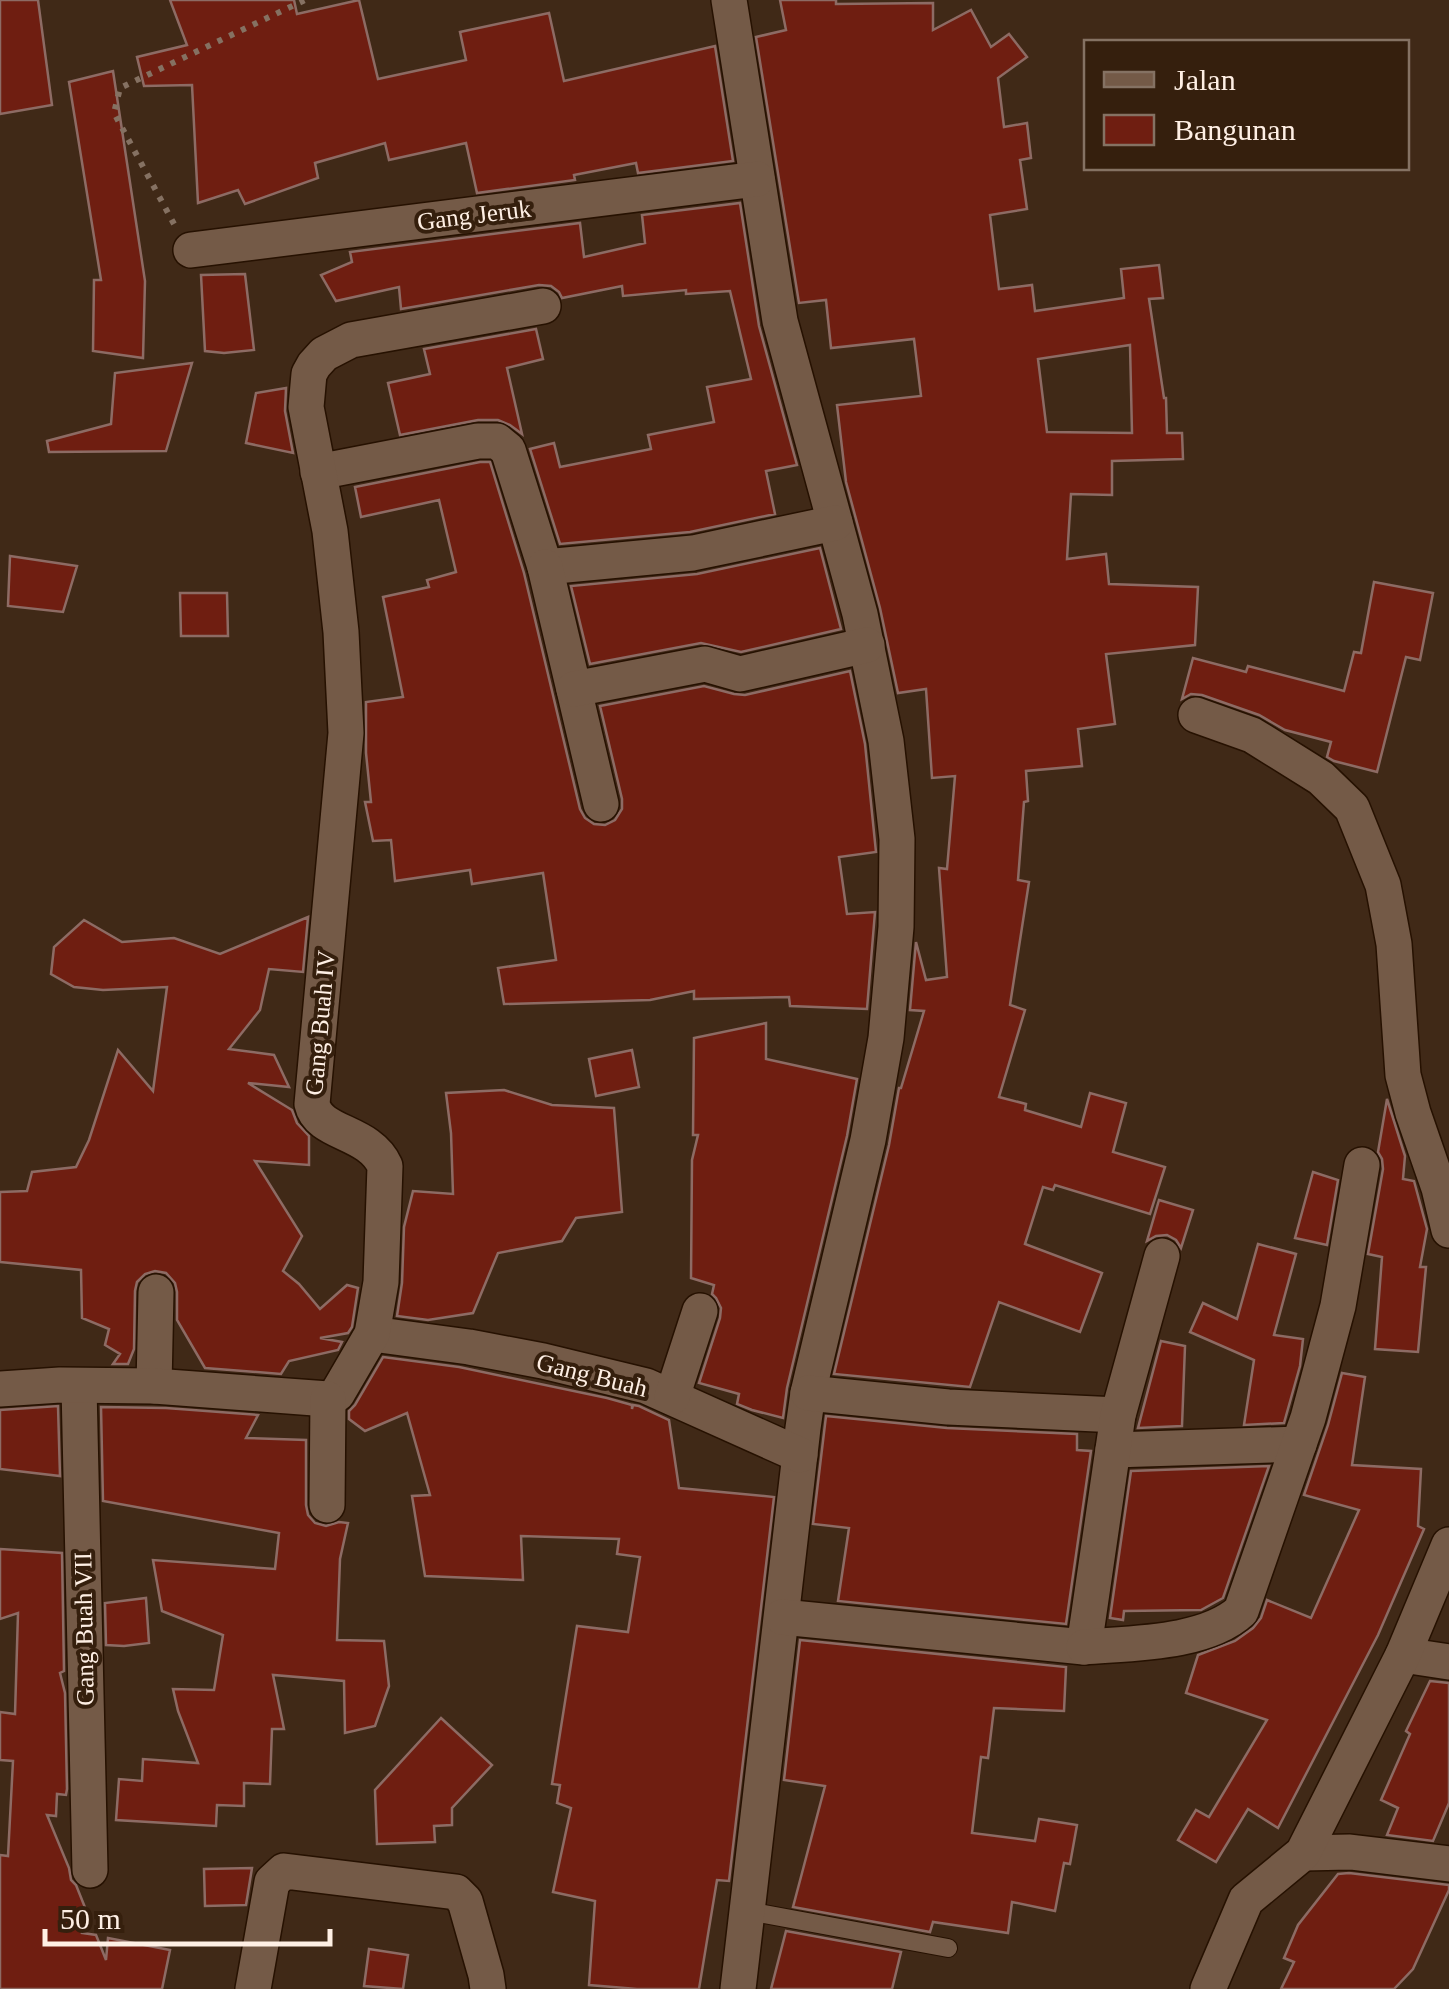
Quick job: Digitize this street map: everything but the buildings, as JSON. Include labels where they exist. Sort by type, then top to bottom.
[{"type":"street","points":[[729,0],[780,321],[867,644],[886,742],[897,838],[896,928],[886,1038],[868,1140],[808,1393],[738,1989]]},
{"type":"street","name":"Gang Jeruk","points":[[191,250],[757,179]]},
{"type":"street","points":[[543,306],[351,340],[324,354],[314,365],[306,407],[318,472],[478,442],[497,441],[508,450],[545,567],[601,804]]},
{"type":"street","name":"Gang Buah IV","points":[[318,472],[330,531],[346,733],[312,1104],[321,1121],[364,1141],[385,1166],[381,1282],[372,1334]]},
{"type":"street","points":[[545,567],[693,554],[836,523]]},
{"type":"street","points":[[574,690],[705,664],[740,674],[867,644]]},
{"type":"street","points":[[1196,715],[1252,734],[1321,778],[1352,808],[1383,885],[1394,944],[1404,1075],[1449,1230]]},
{"type":"street","points":[[782,1617],[1084,1648],[1192,1634],[1230,1621],[1241,1611],[1308,1418],[1338,1306],[1362,1165]]},
{"type":"street","points":[[1084,1648],[1118,1414],[1162,1256]]},
{"type":"street","points":[[154,1386],[156,1292]]},
{"type":"street","points":[[672,1398],[700,1311]]},
{"type":"street","points":[[0,1389],[154,1386],[328,1399],[338,1394],[372,1334]]},
{"type":"street","name":"Gang Buah","points":[[372,1334],[543,1361],[646,1386],[800,1455]]},
{"type":"street","name":"Gang Buah VII","points":[[79,1387],[90,1870]]},
{"type":"street","points":[[808,1393],[948,1407],[1118,1414]]},
{"type":"street","points":[[327,1506],[328,1399]]},
{"type":"street","points":[[1113,1450],[1299,1444]]},
{"type":"street","points":[[1208,1989],[1246,1900],[1303,1853],[1403,1654],[1449,1545]]},
{"type":"street","points":[[1403,1654],[1449,1662]]},
{"type":"street","points":[[1303,1853],[1350,1852],[1449,1864]]},
{"type":"street","points":[[253,1989],[272,1882],[284,1872],[456,1892],[465,1901],[488,1989]]},
{"type":"lane","points":[[748,1911],[948,1948]]},
{"type":"path","points":[[191,250],[114,113],[120,88],[306,0]]}]
